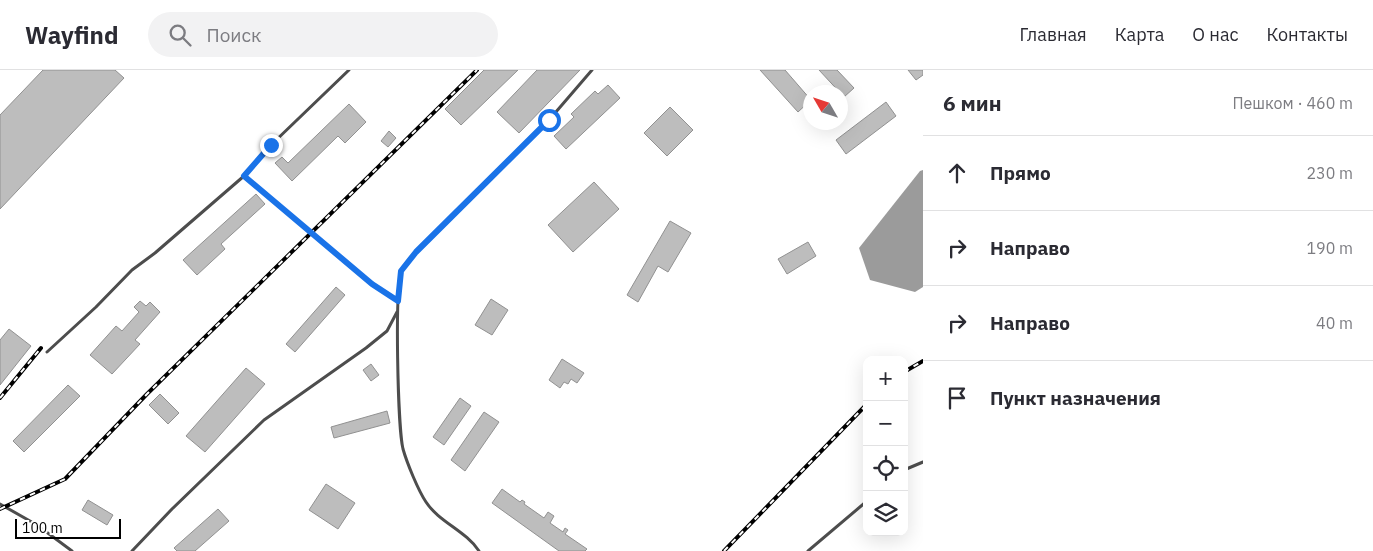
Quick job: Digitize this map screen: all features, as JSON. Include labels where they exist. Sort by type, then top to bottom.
[{"type":"lane","points":[[47,352],[96,307],[132,270],[155,253],[244,176],[271,145],[350,70]]},
{"type":"lane","points":[[478,551],[472,542],[426,503],[403,448],[400,410],[398,312],[401,271],[416,252],[549,120],[592,70]]},
{"type":"lane","points":[[244,176],[372,284],[398,301]]},
{"type":"lane","points":[[132,551],[258,425],[366,348],[387,331],[398,312]]},
{"type":"lane","points":[[908,468],[923,462]]},
{"type":"lane","points":[[0,504],[37,526],[72,551]]},
{"type":"lane","points":[[808,551],[863,504]]},
{"type":"shaded area","points":[[923,170],[923,287],[915,292],[870,280],[859,248],[920,171]]},
{"type":"building","points":[[43,70],[115,70],[124,78],[0,209],[0,115]]},
{"type":"building","points":[[484,70],[518,70],[461,125],[445,109]]},
{"type":"building","points":[[537,70],[580,70],[519,133],[497,112]]},
{"type":"building","points":[[760,70],[785,70],[803,91],[803,107],[798,112]]},
{"type":"building","points":[[819,70],[837,70],[854,88],[848,93],[848,85],[833,85]]},
{"type":"building","points":[[908,70],[923,70],[923,75],[916,80]]},
{"type":"building","points":[[608,85],[620,98],[566,149],[554,136],[574,117],[571,114],[595,91],[598,94]]},
{"type":"building","points":[[886,102],[896,116],[846,154],[836,140]]},
{"type":"building","points":[[349,104],[366,122],[345,143],[338,136],[292,181],[275,163],[282,157],[288,163]]},
{"type":"building","points":[[670,107],[693,130],[667,156],[644,133]]},
{"type":"building","points":[[389,131],[396,138],[388,147],[381,141]]},
{"type":"building","points":[[594,182],[619,209],[573,252],[548,225]]},
{"type":"building","points":[[256,194],[265,204],[221,244],[225,249],[197,275],[183,260]]},
{"type":"building","points":[[670,221],[691,233],[668,272],[658,266],[638,302],[627,295]]},
{"type":"building","points":[[808,242],[816,256],[787,274],[778,259]]},
{"type":"building","points":[[336,287],[345,295],[295,352],[286,344]]},
{"type":"building","points":[[491,299],[508,310],[492,335],[475,325]]},
{"type":"building","points":[[140,301],[146,306],[150,302],[160,312],[135,340],[140,344],[112,374],[90,355],[116,326],[122,331],[139,312],[134,307]]},
{"type":"building","points":[[9,329],[31,346],[0,385],[0,340]]},
{"type":"building","points":[[562,359],[584,373],[577,383],[571,379],[568,384],[564,382],[560,388],[549,380]]},
{"type":"building","points":[[371,364],[379,375],[371,381],[363,370]]},
{"type":"building","points":[[246,368],[265,384],[205,452],[186,436]]},
{"type":"building","points":[[68,385],[80,396],[24,452],[13,441]]},
{"type":"building","points":[[160,394],[179,413],[168,424],[149,405]]},
{"type":"building","points":[[460,398],[471,406],[444,445],[433,437]]},
{"type":"building","points":[[387,411],[390,423],[334,438],[331,427]]},
{"type":"building","points":[[484,412],[499,422],[465,471],[451,460]]},
{"type":"building","points":[[326,484],[355,503],[338,529],[309,510]]},
{"type":"building","points":[[502,489],[520,502],[522,500],[525,502],[524,504],[544,518],[548,512],[554,516],[550,523],[563,532],[565,528],[568,530],[565,534],[587,549],[585,551],[559,551],[492,503]]},
{"type":"building","points":[[88,500],[113,515],[107,525],[82,510]]},
{"type":"building","points":[[218,509],[229,521],[195,551],[177,551],[174,548]]},
{"type":"railway","points":[[0,509],[65,479],[147,394],[477,70]]},
{"type":"railway","points":[[0,398],[41,348]]},
{"type":"railway","points":[[908,370],[923,361]]},
{"type":"railway","points":[[724,551],[863,408]]},
{"type":"route","points":[[271,145],[244,176],[372,284],[398,301],[401,271],[416,252],[549,120]]}]
